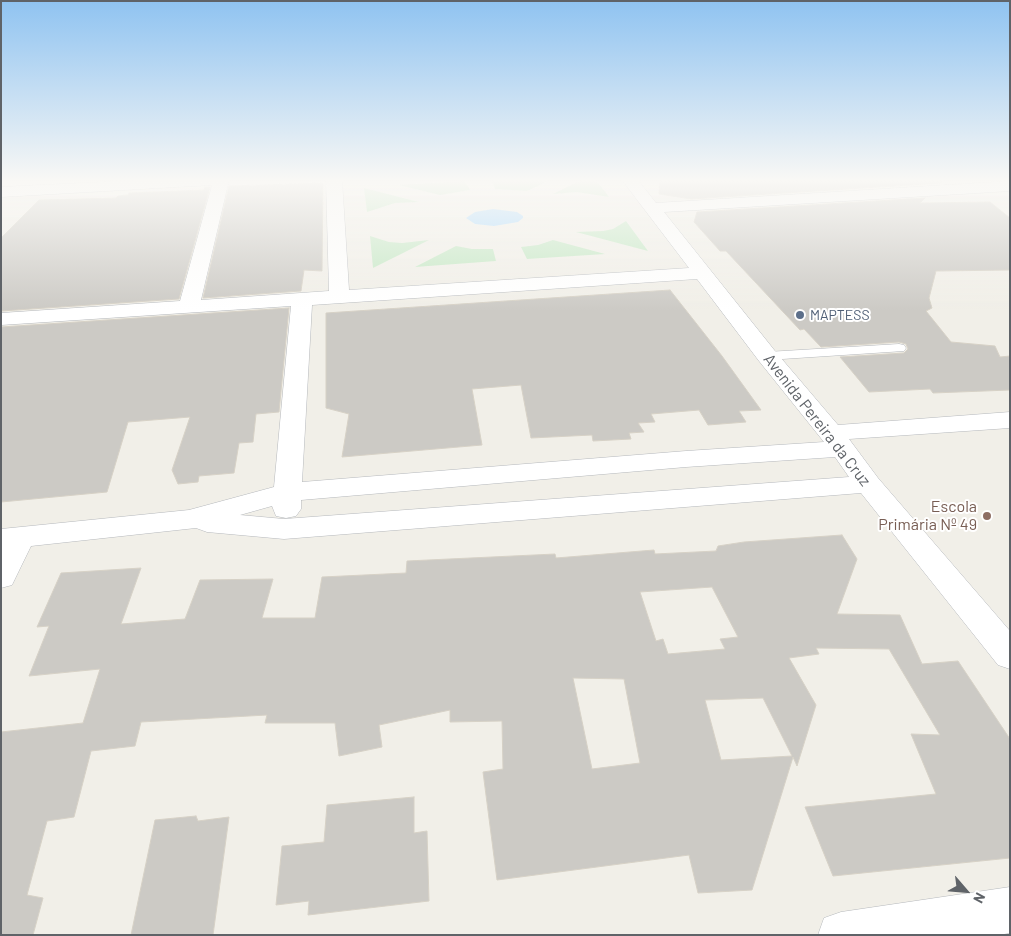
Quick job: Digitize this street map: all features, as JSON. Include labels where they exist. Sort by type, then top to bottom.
[{"type":"street","points":[[189,306],[210,224]]},
{"type":"street","points":[[336,224],[339,297]]},
{"type":"street","name":"Avenida Pereira da Cruz","points":[[664,224],[767,356],[837,441],[868,484],[1010,655]]},
{"type":"street","points":[[1,319],[702,273]]},
{"type":"street","points":[[284,529],[302,299]]},
{"type":"street","points":[[1,577],[10,538],[190,520],[288,492],[686,459],[1010,420]]},
{"type":"street","points":[[190,520],[284,529],[868,484]]},
{"type":"street","points":[[841,935],[1010,910]]},
{"type":"lane","points":[[767,356],[899,348]]},
{"type":"green space","points":[[622,224],[628,224],[648,251],[576,232],[613,229]]},
{"type":"green space","points":[[370,236],[389,242],[402,243],[429,240],[373,268]]},
{"type":"green space","points":[[553,240],[605,254],[527,259],[521,247],[538,245]]},
{"type":"green space","points":[[456,246],[472,249],[493,249],[496,261],[415,267]]},
{"type":"water","points":[[475,224],[508,224],[494,226]]},
{"type":"building","points":[[15,224],[200,224],[179,299],[1,311],[1,238]]},
{"type":"building","points":[[220,224],[323,224],[322,271],[304,270],[301,291],[203,298]]},
{"type":"building","points":[[696,224],[1010,224],[1010,270],[936,271],[929,298],[932,308],[926,311],[951,342],[995,346],[1000,357],[1010,356],[1010,390],[933,393],[930,389],[869,392],[840,357],[904,353],[908,349],[906,344],[899,342],[821,347],[804,329],[800,330],[726,251],[720,251]]},
{"type":"building","points":[[670,290],[722,356],[761,410],[739,411],[746,422],[708,425],[699,410],[651,414],[655,422],[638,423],[644,432],[629,433],[631,439],[593,441],[592,435],[531,438],[521,385],[472,389],[482,445],[342,457],[349,414],[326,408],[326,313]]},
{"type":"building","points":[[289,308],[279,412],[256,414],[253,442],[239,443],[234,473],[199,476],[198,482],[178,484],[172,470],[190,417],[128,422],[107,492],[1,502],[1,327]]},
{"type":"building","points":[[842,535],[857,559],[837,614],[900,615],[922,664],[958,661],[1010,739],[1010,858],[833,876],[805,807],[936,794],[911,734],[940,735],[889,649],[816,648],[819,654],[789,658],[816,705],[797,766],[793,757],[752,890],[698,893],[689,855],[497,880],[483,772],[503,769],[502,721],[450,722],[450,710],[379,725],[382,747],[339,756],[335,723],[265,723],[267,715],[141,722],[135,746],[91,751],[74,817],[47,821],[27,895],[43,898],[33,935],[1,935],[1,732],[83,723],[100,669],[29,676],[49,626],[37,627],[61,573],[141,568],[121,624],[185,619],[200,580],[273,579],[262,618],[315,618],[322,577],[406,573],[407,561],[555,554],[556,558],[654,550],[655,554],[716,551],[718,546],[744,542]],"holes":[[[712,587],[738,637],[720,639],[725,649],[668,654],[663,639],[656,641],[640,592]],[[573,678],[624,679],[640,763],[592,769]],[[763,698],[792,756],[721,760],[705,700]]]},
{"type":"building","points":[[414,797],[414,833],[427,831],[429,901],[308,915],[309,901],[276,905],[282,846],[324,842],[327,805]]},
{"type":"building","points":[[196,816],[198,821],[229,817],[213,935],[131,935],[155,820]]},
{"type":"place","name":"MAPTESS","points":[[800,315]]},
{"type":"place","name":"Escola Primária Nº 49","points":[[987,516]]}]
